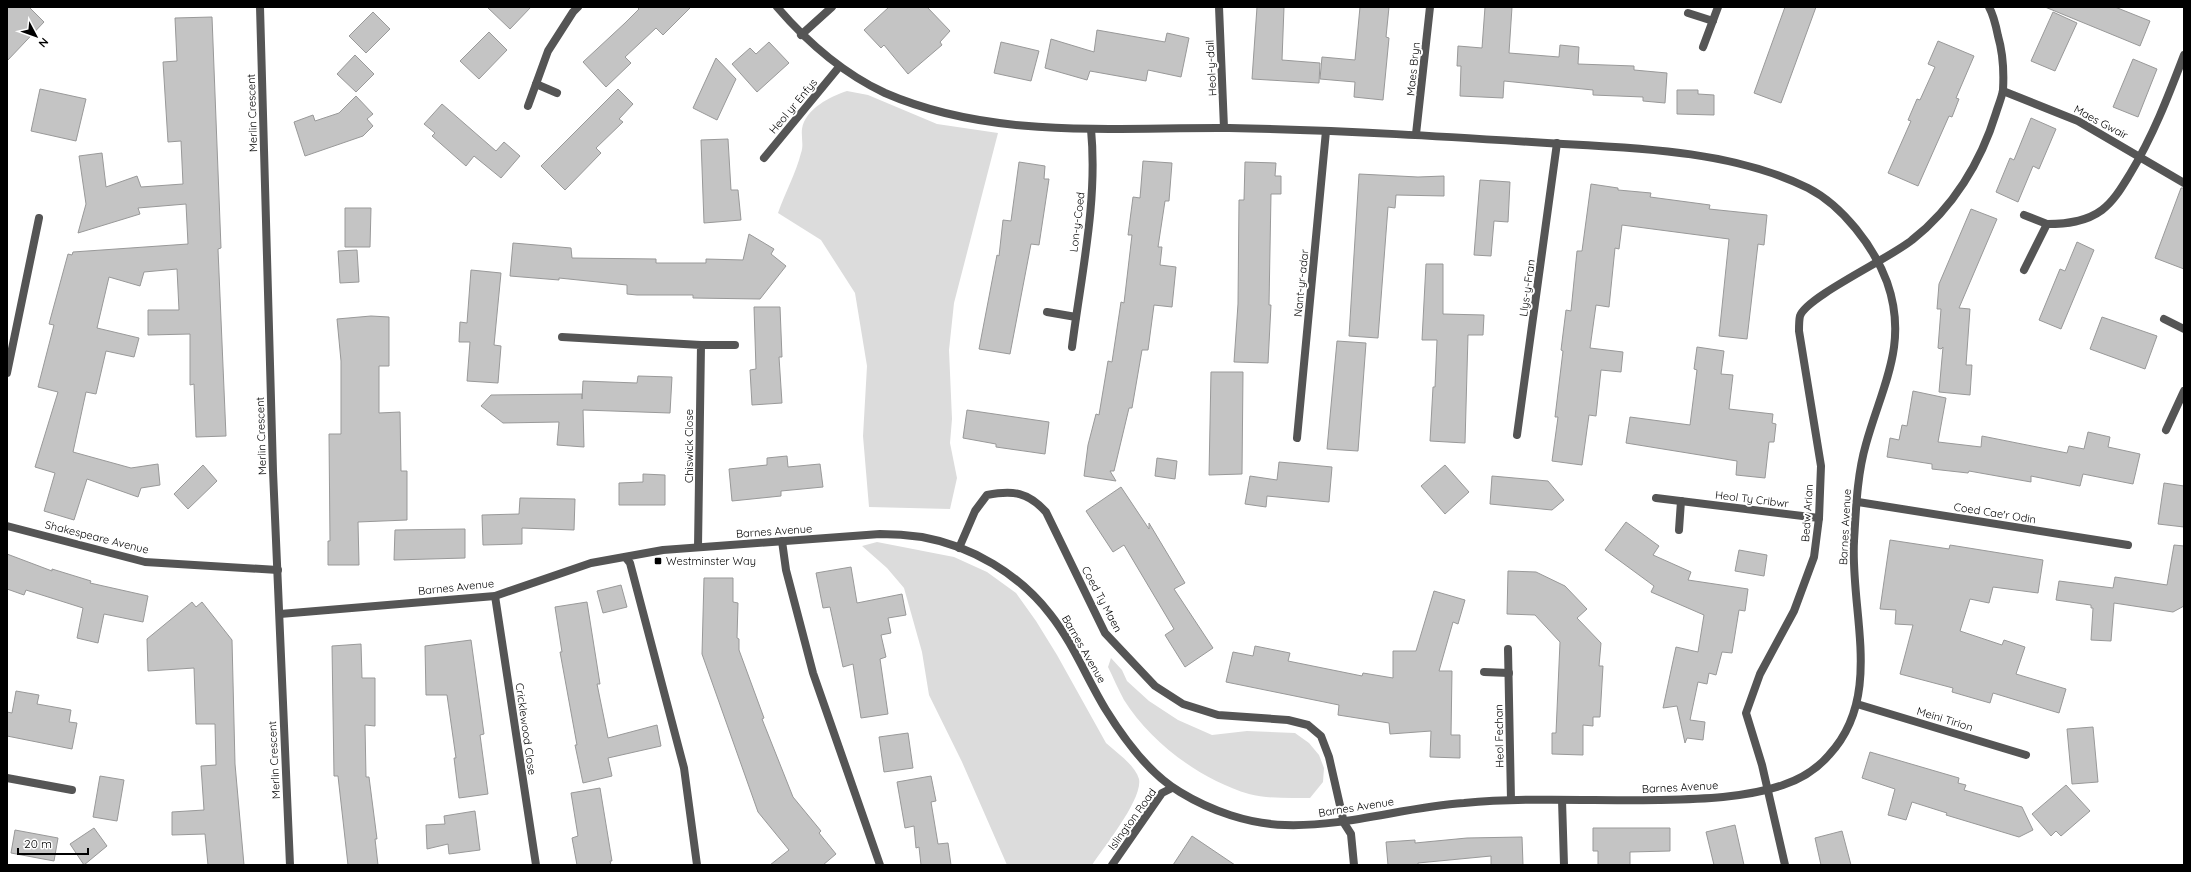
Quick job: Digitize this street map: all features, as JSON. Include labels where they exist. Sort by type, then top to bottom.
[{"type":"street","name":"Merlin Crescent","points":[[260,7],[278,570],[290,865]]},
{"type":"street","points":[[528,106],[548,51],[573,12],[578,7]]},
{"type":"street","name":"Barnes Avenue","points":[[280,614],[495,596],[591,563],[626,558],[663,550],[880,534],[924,537],[960,548],[998,566],[1021,583],[1049,612],[1125,740],[1172,788],[1206,806],[1240,818],[1278,825],[1344,822],[1456,803],[1511,800],[1706,799],[1767,790],[1798,779],[1824,761],[1845,734],[1858,704],[1861,672],[1854,546],[1860,470],[1865,446],[1896,348],[1893,305],[1886,281],[1859,231],[1842,213],[1824,198],[1803,186],[1745,166],[1695,156],[1630,148],[1416,134],[1224,128],[1091,129],[1041,127],[986,121],[931,108],[885,92],[838,67],[801,35],[777,7]]},
{"type":"street","points":[[801,35],[832,7]]},
{"type":"street","name":"Heol-y-dail","points":[[1219,7],[1224,128]]},
{"type":"street","name":"Maes Bryn","points":[[1416,134],[1430,7]]},
{"type":"street","points":[[1703,47],[1718,7]]},
{"type":"street","name":"Bedw Arian","points":[[1785,865],[1762,765],[1746,713],[1760,674],[1794,611],[1814,557],[1819,518],[1821,466],[1799,331],[1800,315],[1814,299],[1876,262],[1893,254],[1918,236],[1935,221],[1958,191],[1980,154],[1992,128],[2003,91],[2002,48],[1993,9]]},
{"type":"street","points":[[1688,13],[1713,21]]},
{"type":"street","points":[[2024,214],[2047,224],[2062,224],[2086,219],[2102,210],[2120,190],[2140,156],[2162,113],[2184,55]]},
{"type":"street","name":"Heol yr Enfys","points":[[764,158],[838,67]]},
{"type":"street","points":[[536,84],[557,93]]},
{"type":"street","name":"Maes Gwair","points":[[2003,91],[2078,121],[2184,183]]},
{"type":"street","name":"Lon-y-Coed","points":[[1072,347],[1092,201],[1093,151],[1091,129]]},
{"type":"street","name":"Nant-yr-adar","points":[[1297,438],[1326,131]]},
{"type":"street","name":"Llys-y-Fran","points":[[1517,435],[1557,143]]},
{"type":"street","points":[[7,373],[39,218]]},
{"type":"street","points":[[2024,270],[2047,224]]},
{"type":"street","points":[[1047,312],[1076,317]]},
{"type":"street","points":[[2164,319],[2184,329]]},
{"type":"street","points":[[562,337],[701,345],[735,345]]},
{"type":"street","name":"Chiswick Close","points":[[698,547],[701,345]]},
{"type":"street","points":[[2166,430],[2184,391]]},
{"type":"street","name":"Coed Ty Maen","points":[[960,548],[974,511],[987,495],[1008,493],[1029,497],[1046,512],[1105,633],[1155,686],[1183,704],[1218,715],[1288,720],[1308,725],[1321,736],[1329,757],[1344,822]]},
{"type":"street","name":"Heol Ty Cribwr","points":[[1656,498],[1819,518]]},
{"type":"street","points":[[1679,530],[1681,501]]},
{"type":"street","name":"Coed Cae'r Odin","points":[[1858,502],[2128,546]]},
{"type":"street","name":"Shakespeare Avenue","points":[[7,526],[145,562],[278,570]]},
{"type":"street","points":[[782,541],[786,570],[813,673],[880,865]]},
{"type":"street","points":[[626,558],[630,563],[684,768],[697,865]]},
{"type":"street","name":"Cricklewood Close","points":[[495,596],[536,865]]},
{"type":"street","name":"Heol Fechan","points":[[1508,649],[1511,800]]},
{"type":"street","points":[[1484,672],[1508,672]]},
{"type":"street","name":"Meini Tirion","points":[[1858,704],[2026,755]]},
{"type":"street","points":[[7,778],[72,790]]},
{"type":"street","name":"Islington Road","points":[[1112,865],[1162,793],[1172,788]]},
{"type":"street","points":[[1562,800],[1564,865]]},
{"type":"street","points":[[1344,822],[1351,834],[1354,865]]},
{"type":"shaded area","points":[[847,91],[868,95],[937,124],[998,133],[954,303],[949,350],[952,419],[950,443],[957,478],[950,509],[869,507],[863,436],[867,366],[855,293],[821,240],[778,213],[802,150],[802,129],[804,122],[808,115],[820,104]]},
{"type":"shaded area","points":[[877,542],[954,557],[987,572],[1016,593],[1036,621],[1057,655],[1106,743],[1130,764],[1139,779],[1139,788],[1122,823],[1092,865],[1007,865],[962,762],[929,695],[922,652],[904,588],[887,568],[862,546]]},
{"type":"shaded area","points":[[1111,658],[1122,670],[1127,681],[1149,701],[1178,720],[1212,735],[1247,731],[1295,733],[1309,743],[1319,755],[1324,768],[1323,782],[1310,798],[1264,797],[1231,788],[1195,769],[1162,745],[1135,716],[1124,700],[1108,667]]},
{"type":"building","points":[[7,7],[29,7],[44,22],[7,61]]},
{"type":"building","points":[[487,7],[531,7],[510,29]]},
{"type":"building","points":[[637,7],[691,7],[663,35],[656,28],[625,57],[631,63],[606,87],[583,62],[639,9]]},
{"type":"building","points":[[889,7],[927,7],[950,31],[940,42],[942,45],[908,74],[884,45],[881,48],[864,30]]},
{"type":"building","points":[[1257,7],[1284,7],[1282,60],[1320,63],[1319,83],[1252,79]]},
{"type":"building","points":[[1360,7],[1389,7],[1386,37],[1389,38],[1383,100],[1354,97],[1355,82],[1320,79],[1322,57],[1355,60]]},
{"type":"building","points":[[1485,7],[1512,7],[1509,53],[1559,57],[1560,45],[1579,47],[1578,64],[1634,66],[1634,70],[1667,73],[1665,103],[1643,101],[1643,97],[1593,95],[1593,90],[1504,81],[1503,98],[1460,96],[1461,66],[1457,66],[1458,46],[1482,48]]},
{"type":"building","points":[[1785,7],[1816,7],[1781,103],[1754,93]]},
{"type":"building","points":[[2045,7],[2115,7],[2150,21],[2140,46]]},
{"type":"building","points":[[373,12],[390,29],[366,53],[349,36]]},
{"type":"building","points":[[2053,12],[2077,23],[2055,71],[2031,61]]},
{"type":"building","points":[[212,17],[221,248],[218,249],[226,436],[196,437],[194,384],[190,385],[190,334],[148,335],[148,310],[179,310],[177,269],[144,272],[140,286],[109,277],[97,328],[139,338],[134,357],[106,351],[96,394],[86,392],[73,452],[131,468],[158,464],[160,485],[141,488],[138,497],[87,479],[74,520],[44,511],[55,473],[35,467],[58,392],[38,387],[54,325],[49,324],[68,254],[72,255],[73,252],[188,244],[186,204],[138,208],[140,214],[78,233],[86,204],[79,156],[102,153],[106,187],[137,176],[141,187],[183,184],[181,141],[168,142],[163,62],[177,61],[175,18]]},
{"type":"building","points":[[1097,30],[1165,42],[1167,33],[1189,38],[1181,77],[1148,70],[1146,81],[1090,71],[1087,80],[1045,68],[1051,39],[1094,52]]},
{"type":"building","points":[[489,32],[507,50],[479,79],[460,61]]},
{"type":"building","points":[[1938,41],[1974,56],[1956,98],[1959,99],[1952,117],[1949,116],[1918,186],[1888,173],[1911,121],[1908,120],[1917,99],[1920,100],[1935,67],[1928,64]]},
{"type":"building","points":[[769,42],[789,63],[757,92],[732,64],[750,48],[756,54]]},
{"type":"building","points":[[1001,42],[1039,51],[1031,81],[994,73]]},
{"type":"building","points":[[355,55],[374,74],[356,92],[337,74]]},
{"type":"building","points":[[716,58],[736,79],[717,120],[693,108]]},
{"type":"building","points":[[2133,59],[2157,69],[2138,117],[2113,107]]},
{"type":"building","points":[[40,89],[86,99],[76,141],[31,131]]},
{"type":"building","points":[[618,89],[633,104],[619,119],[623,122],[596,148],[601,153],[565,190],[541,166]]},
{"type":"building","points":[[1677,90],[1698,90],[1698,94],[1714,95],[1714,115],[1677,114]]},
{"type":"building","points":[[356,96],[373,114],[367,119],[373,126],[363,136],[305,156],[294,122],[313,115],[315,121],[339,113]]},
{"type":"building","points":[[442,104],[496,151],[504,142],[520,156],[501,178],[474,156],[466,166],[432,136],[435,133],[424,124]]},
{"type":"building","points":[[2031,118],[2056,129],[2039,169],[2033,166],[2018,202],[1996,192],[2010,158],[2014,160]]},
{"type":"building","points":[[728,139],[731,190],[738,190],[741,220],[704,223],[701,140]]},
{"type":"building","points":[[1143,161],[1172,163],[1169,201],[1165,201],[1158,247],[1162,247],[1160,265],[1176,267],[1172,307],[1154,305],[1148,350],[1142,350],[1132,408],[1129,408],[1114,471],[1110,471],[1116,481],[1084,476],[1088,445],[1096,414],[1099,415],[1108,361],[1112,362],[1121,302],[1124,303],[1132,235],[1128,235],[1133,197],[1140,198]]},
{"type":"building","points":[[1019,162],[1045,166],[1044,179],[1049,179],[1039,245],[1031,244],[1010,354],[979,349],[997,255],[999,256],[1003,220],[1011,221]]},
{"type":"building","points":[[1245,162],[1276,163],[1275,176],[1281,176],[1281,194],[1271,194],[1269,305],[1271,305],[1268,363],[1234,362],[1238,304],[1239,200],[1244,200]]},
{"type":"building","points":[[1359,174],[1418,177],[1444,176],[1444,196],[1396,195],[1395,208],[1388,207],[1378,338],[1349,336]]},
{"type":"building","points":[[1480,180],[1510,182],[1508,222],[1494,221],[1491,256],[1474,255]]},
{"type":"building","points":[[1591,184],[1618,188],[1618,190],[1651,193],[1650,197],[1710,205],[1709,209],[1767,215],[1764,245],[1758,244],[1747,339],[1719,336],[1729,239],[1622,225],[1619,249],[1615,248],[1609,307],[1596,305],[1590,348],[1623,352],[1621,372],[1601,370],[1596,416],[1589,415],[1582,465],[1552,461],[1558,417],[1555,417],[1563,351],[1561,350],[1566,310],[1571,311],[1577,251],[1582,251]]},
{"type":"building","points":[[2181,188],[2184,188],[2184,269],[2155,258]]},
{"type":"building","points":[[345,208],[371,208],[370,247],[345,247]]},
{"type":"building","points":[[1971,209],[1997,219],[1959,308],[1970,309],[1966,365],[1972,365],[1970,395],[1939,392],[1943,347],[1941,349],[1938,348],[1941,309],[1937,309],[1939,284]]},
{"type":"building","points":[[749,234],[774,249],[771,254],[786,266],[760,299],[693,298],[693,295],[637,295],[627,294],[627,285],[559,278],[559,280],[510,276],[513,243],[571,248],[572,258],[656,259],[656,263],[706,263],[706,259],[743,260]]},
{"type":"building","points":[[2077,242],[2094,250],[2061,329],[2039,320],[2060,269],[2065,271]]},
{"type":"building","points":[[357,250],[359,282],[340,283],[338,251]]},
{"type":"building","points":[[1426,264],[1443,264],[1443,314],[1484,315],[1483,335],[1468,335],[1465,443],[1430,441],[1433,387],[1435,387],[1437,340],[1422,340]]},
{"type":"building","points":[[471,270],[501,273],[494,345],[501,346],[498,383],[467,381],[470,342],[459,342],[460,322],[467,323]]},
{"type":"building","points":[[754,307],[780,307],[782,357],[779,357],[782,403],[752,405],[750,370],[756,369]]},
{"type":"building","points":[[371,316],[389,317],[389,366],[379,366],[379,413],[400,412],[401,471],[407,471],[407,520],[358,522],[359,565],[328,565],[328,541],[330,541],[329,434],[341,434],[341,361],[337,319]]},
{"type":"building","points":[[2102,317],[2157,336],[2145,369],[2090,349]]},
{"type":"building","points":[[1337,341],[1366,343],[1358,451],[1327,449]]},
{"type":"building","points":[[1697,347],[1724,351],[1721,374],[1733,375],[1729,409],[1773,414],[1772,423],[1776,424],[1774,442],[1769,442],[1765,478],[1736,475],[1737,461],[1626,443],[1630,417],[1690,425],[1697,370],[1694,369]]},
{"type":"building","points":[[1211,372],[1243,372],[1242,474],[1209,475]]},
{"type":"building","points":[[638,376],[672,377],[670,413],[583,410],[584,447],[557,445],[559,422],[503,423],[481,406],[491,395],[582,394],[582,399],[583,381],[637,383]]},
{"type":"building","points":[[1913,391],[1946,398],[1938,442],[1981,447],[1982,436],[2067,453],[2069,446],[2084,449],[2088,432],[2110,437],[2108,447],[2140,454],[2133,484],[2083,474],[2080,486],[2031,476],[2031,482],[1969,471],[1968,473],[1932,469],[1932,464],[1887,457],[1890,438],[1899,440],[1902,425],[1907,426]]},
{"type":"building","points":[[967,410],[1049,422],[1045,454],[996,447],[996,444],[963,438]]},
{"type":"building","points":[[787,456],[788,467],[820,464],[823,487],[781,491],[781,496],[732,501],[729,469],[767,465],[767,458]]},
{"type":"building","points":[[1157,458],[1177,461],[1175,479],[1155,476]]},
{"type":"building","points":[[1279,462],[1332,467],[1329,502],[1267,496],[1266,507],[1245,504],[1250,476],[1277,480]]},
{"type":"building","points":[[203,465],[217,481],[188,509],[174,494]]},
{"type":"building","points":[[1445,465],[1469,492],[1445,514],[1421,486]]},
{"type":"building","points":[[643,474],[665,475],[665,505],[619,505],[619,483],[643,482]]},
{"type":"building","points":[[1492,476],[1548,481],[1564,500],[1552,510],[1490,504]]},
{"type":"building","points":[[2164,483],[2184,486],[2184,527],[2158,524]]},
{"type":"building","points":[[1121,487],[1149,529],[1149,523],[1185,583],[1174,589],[1213,648],[1185,667],[1165,635],[1174,629],[1124,545],[1113,552],[1086,511]]},
{"type":"building","points":[[520,498],[575,499],[574,530],[522,528],[522,544],[483,545],[482,515],[519,514]]},
{"type":"building","points":[[1626,522],[1659,546],[1653,555],[1691,572],[1688,580],[1748,589],[1745,611],[1739,610],[1732,653],[1722,652],[1716,675],[1709,673],[1707,684],[1698,682],[1690,720],[1705,722],[1703,740],[1687,738],[1685,743],[1677,706],[1663,708],[1676,647],[1698,652],[1704,615],[1651,592],[1654,586],[1605,550]]},
{"type":"building","points":[[465,529],[465,558],[394,560],[395,530]]},
{"type":"building","points":[[1890,540],[1949,549],[1950,545],[2043,560],[2038,593],[1993,587],[1989,603],[1970,599],[1960,631],[2002,645],[2004,640],[2025,647],[2016,674],[2066,689],[2059,713],[1993,693],[1990,703],[1952,692],[1953,688],[1900,674],[1913,625],[1895,624],[1896,610],[1880,609]]},
{"type":"building","points":[[2174,545],[2184,546],[2184,606],[2173,612],[2114,603],[2111,641],[2091,640],[2093,608],[2091,608],[2091,605],[2056,600],[2059,581],[2113,588],[2115,577],[2167,585]]},
{"type":"building","points":[[1739,550],[1767,555],[1764,576],[1735,571]]},
{"type":"building","points":[[7,554],[52,571],[52,569],[91,581],[90,583],[148,596],[143,622],[104,614],[98,643],[77,638],[83,608],[26,590],[24,595],[7,589]]},
{"type":"building","points":[[851,567],[857,603],[902,594],[906,615],[888,618],[891,633],[881,635],[886,657],[880,659],[888,714],[861,718],[853,664],[843,667],[830,607],[823,608],[816,573]]},
{"type":"building","points":[[1508,571],[1536,572],[1565,586],[1587,609],[1577,618],[1601,643],[1599,666],[1603,666],[1600,717],[1593,717],[1593,726],[1583,725],[1583,755],[1552,754],[1552,733],[1556,733],[1560,642],[1535,615],[1507,614]]},
{"type":"building","points":[[704,578],[733,578],[733,602],[738,603],[737,638],[739,639],[739,650],[764,718],[762,719],[793,797],[821,831],[819,833],[836,854],[823,865],[770,865],[789,850],[758,812],[702,654]]},
{"type":"building","points":[[621,585],[627,607],[603,613],[597,591]]},
{"type":"building","points":[[1434,591],[1465,600],[1458,624],[1453,622],[1439,671],[1452,671],[1451,735],[1460,735],[1460,758],[1430,757],[1431,731],[1390,734],[1389,723],[1338,715],[1339,705],[1226,682],[1233,652],[1253,656],[1255,646],[1290,653],[1288,661],[1362,676],[1363,673],[1393,678],[1393,651],[1416,651]]},
{"type":"building","points":[[192,602],[196,607],[202,602],[232,640],[235,764],[244,865],[208,865],[205,834],[172,835],[172,812],[204,810],[201,766],[216,765],[215,724],[196,724],[194,668],[148,671],[147,639]]},
{"type":"building","points":[[587,602],[600,684],[597,684],[608,738],[657,725],[661,746],[608,758],[612,776],[583,783],[575,745],[577,745],[560,652],[562,652],[555,607]]},
{"type":"building","points":[[471,640],[484,734],[480,735],[488,794],[459,798],[454,758],[456,758],[447,695],[426,695],[425,646]]},
{"type":"building","points":[[361,644],[362,678],[375,678],[375,726],[365,725],[366,777],[369,777],[377,839],[375,839],[378,865],[348,865],[338,776],[334,776],[332,646]]},
{"type":"building","points":[[16,691],[39,695],[37,704],[71,710],[69,722],[77,723],[72,749],[7,736],[7,712],[12,713]]},
{"type":"building","points":[[2093,727],[2098,782],[2072,784],[2067,729]]},
{"type":"building","points":[[908,733],[913,768],[884,772],[879,737]]},
{"type":"building","points":[[1870,752],[1959,778],[1958,783],[1966,785],[1964,790],[2022,807],[2033,830],[2019,837],[1946,815],[1947,813],[1912,802],[1906,820],[1888,815],[1895,789],[1862,778]]},
{"type":"building","points":[[100,776],[124,780],[117,821],[93,817]]},
{"type":"building","points":[[931,776],[936,801],[931,802],[938,844],[948,843],[951,865],[921,865],[919,847],[916,848],[914,826],[905,828],[897,782]]},
{"type":"building","points":[[2066,785],[2090,811],[2061,836],[2056,831],[2051,836],[2032,814]]},
{"type":"building","points":[[600,788],[612,861],[610,861],[611,865],[577,865],[572,838],[578,836],[571,793]]},
{"type":"building","points":[[475,811],[480,850],[449,854],[448,844],[427,849],[426,825],[445,824],[444,816]]},
{"type":"building","points":[[1735,825],[1744,865],[1714,865],[1706,832]]},
{"type":"building","points":[[94,828],[107,846],[84,865],[70,844]]},
{"type":"building","points":[[1593,828],[1670,828],[1670,851],[1630,852],[1630,865],[1598,865],[1598,851],[1593,851]]},
{"type":"building","points":[[15,830],[58,838],[54,861],[11,853]]},
{"type":"building","points":[[1842,831],[1851,865],[1821,865],[1815,838]]},
{"type":"building","points":[[1192,836],[1235,865],[1173,865]]},
{"type":"building","points":[[1522,837],[1523,865],[1491,865],[1491,856],[1418,863],[1418,865],[1388,865],[1386,842],[1415,840],[1415,843],[1467,838]]},
{"type":"place","name":"Westminster Way","points":[[658,561]]}]
